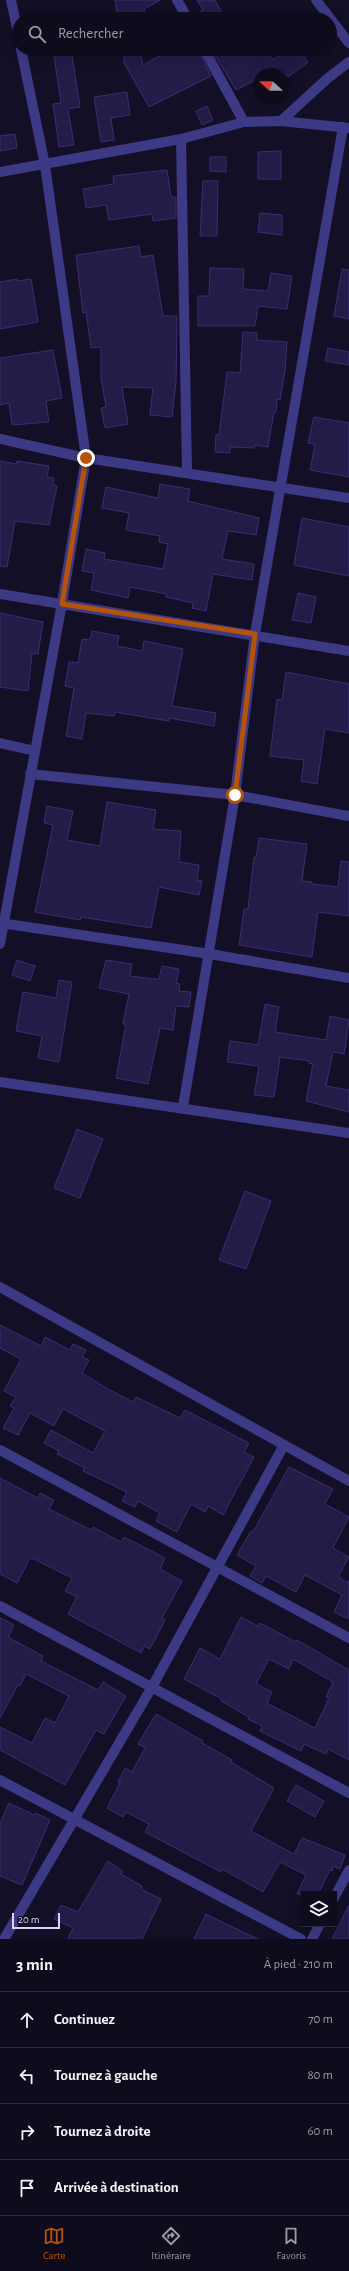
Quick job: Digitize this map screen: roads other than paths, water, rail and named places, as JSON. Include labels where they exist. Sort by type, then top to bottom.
[{"type":"street","points":[[11,0],[14,12]]},
{"type":"street","points":[[177,0],[184,12]]},
{"type":"street","points":[[316,0],[325,12]]},
{"type":"street","points":[[337,27],[349,43]]},
{"type":"street","points":[[0,944],[2,923],[62,604],[86,458],[45,165],[22,56]]},
{"type":"street","points":[[208,56],[244,122]]},
{"type":"street","points":[[281,121],[328,78],[349,62]]},
{"type":"street","points":[[0,172],[181,139],[244,122],[281,121],[346,128],[280,487],[255,634],[235,795],[210,954],[183,1108]]},
{"type":"street","points":[[181,139],[187,473]]},
{"type":"street","points":[[0,440],[86,458],[349,498]]},
{"type":"street","points":[[0,594],[255,634],[349,651]]},
{"type":"street","points":[[0,743],[34,751]]},
{"type":"street","points":[[30,774],[235,795],[349,816]]},
{"type":"street","points":[[2,923],[210,954],[349,978]]},
{"type":"street","points":[[0,1082],[349,1133]]},
{"type":"street","points":[[0,1286],[349,1481]]},
{"type":"street","points":[[4,1939],[152,1688],[284,1445]]},
{"type":"street","points":[[0,1450],[349,1638]]},
{"type":"street","points":[[0,1606],[349,1793]]},
{"type":"street","points":[[0,1780],[74,1821],[301,1939]]},
{"type":"street","points":[[337,1892],[349,1870]]},
{"type":"street","points":[[312,1939],[318,1927]]}]
